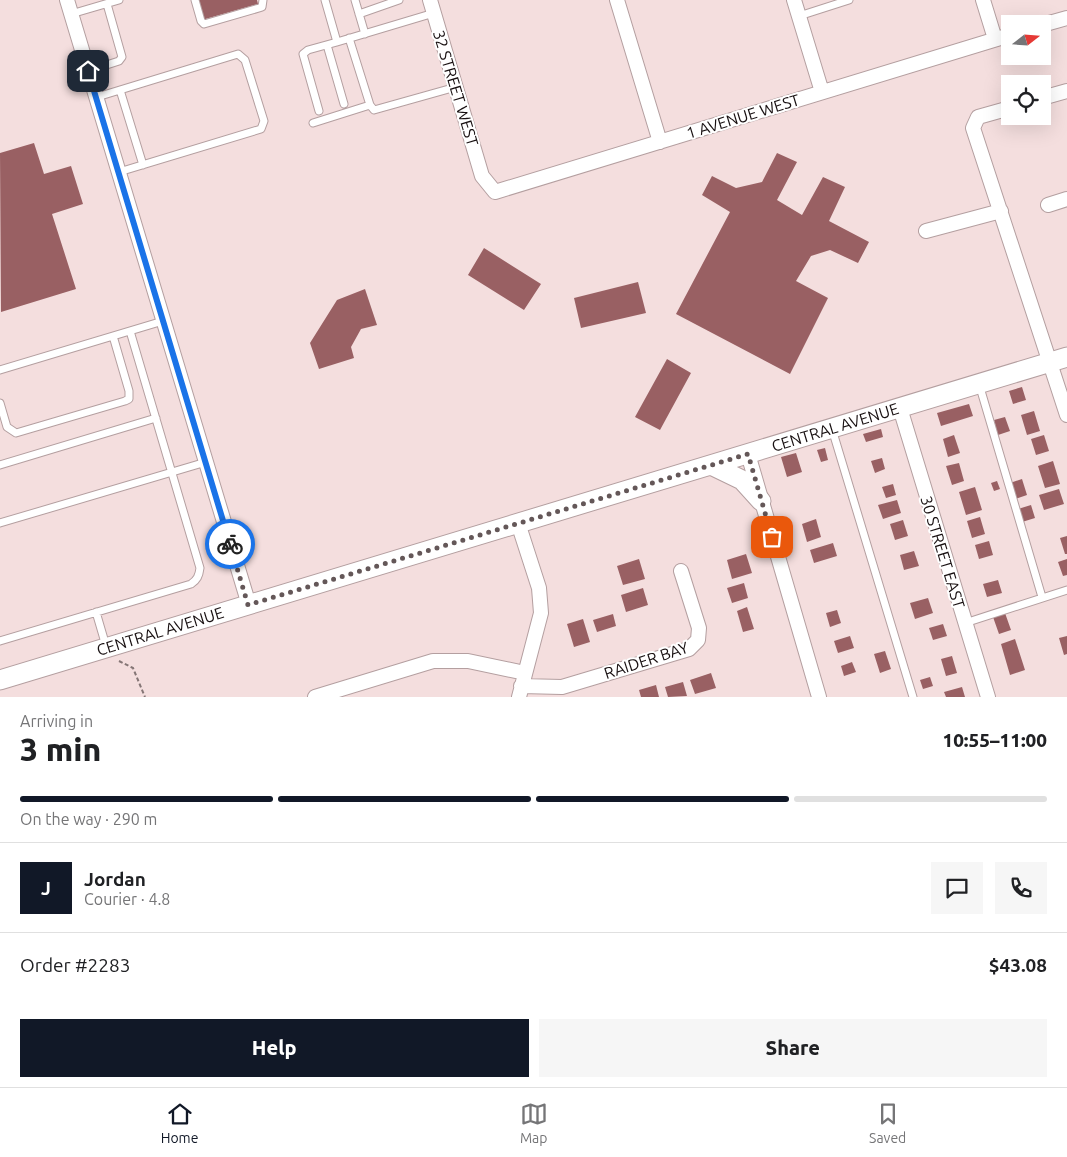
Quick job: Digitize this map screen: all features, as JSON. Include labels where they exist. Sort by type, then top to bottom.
[{"type":"street","points":[[67,0],[248,605]]},
{"type":"street","points":[[617,0],[660,142]]},
{"type":"street","points":[[794,0],[822,92]]},
{"type":"street","points":[[983,0],[995,39]]},
{"type":"street","name":"32 STREET WEST","points":[[432,6],[482,176]]},
{"type":"street","points":[[1051,22],[1067,18]]},
{"type":"street","name":"1 AVENUE WEST","points":[[482,176],[495,192],[1001,37]]},
{"type":"street","points":[[1051,95],[1067,91]]},
{"type":"street","points":[[1001,111],[978,117],[973,128],[1001,211],[1058,359],[1067,415]]},
{"type":"street","points":[[1048,205],[1067,199]]},
{"type":"street","points":[[926,231],[1001,211]]},
{"type":"street","name":"CENTRAL AVENUE","points":[[0,680],[110,655],[248,605],[1058,359]]},
{"type":"street","name":"30 STREET EAST","points":[[900,408],[988,697]]},
{"type":"street","points":[[748,454],[819,697]]},
{"type":"street","points":[[711,465],[742,480],[761,501]]},
{"type":"street","points":[[518,523],[540,588],[541,613],[522,686]]},
{"type":"street","name":"RAIDER BAY","points":[[315,697],[433,661],[468,660],[522,686],[562,687],[689,649],[698,640],[699,628],[681,571]]},
{"type":"lane","points":[[72,14],[119,0]]},
{"type":"lane","points":[[195,0],[204,24],[262,7],[263,0]]},
{"type":"lane","points":[[325,0],[338,42]]},
{"type":"lane","points":[[355,0],[365,34]]},
{"type":"lane","points":[[359,14],[399,0]]},
{"type":"lane","points":[[799,16],[849,0]]},
{"type":"lane","points":[[88,71],[119,61],[122,57],[107,4]]},
{"type":"lane","points":[[319,111],[303,57],[308,50],[365,34],[432,6]]},
{"type":"lane","points":[[349,38],[371,108],[379,111],[456,87]]},
{"type":"lane","points":[[327,45],[344,104]]},
{"type":"lane","points":[[97,97],[238,54],[245,60],[264,121],[261,130],[119,172]]},
{"type":"lane","points":[[120,90],[143,165]]},
{"type":"lane","points":[[313,123],[370,105]]},
{"type":"lane","points":[[0,370],[163,321]]},
{"type":"lane","points":[[0,641],[197,580],[200,568],[130,331]]},
{"type":"lane","points":[[0,403],[7,427],[16,433],[125,401],[130,395],[130,391],[114,336]]},
{"type":"lane","points":[[978,384],[1042,597]]},
{"type":"lane","points":[[0,465],[156,418]]},
{"type":"lane","points":[[832,428],[913,697]]},
{"type":"lane","points":[[0,523],[206,462]]},
{"type":"lane","points":[[965,623],[1067,590]]},
{"type":"lane","points":[[96,612],[110,655]]},
{"type":"path","points":[[110,655],[122,660],[133,668],[145,697]]},
{"type":"building","points":[[197,0],[257,0],[258,4],[202,20]]},
{"type":"building","points":[[34,143],[44,174],[71,166],[83,204],[52,214],[76,289],[1,312],[0,153]]},
{"type":"building","points":[[777,153],[797,162],[777,200],[802,215],[823,177],[845,187],[829,221],[869,242],[858,263],[830,250],[811,256],[796,281],[828,298],[790,374],[676,314],[730,212],[702,195],[712,176],[736,188],[762,182]]},
{"type":"building","points":[[484,248],[541,284],[524,310],[468,275]]},
{"type":"building","points":[[638,282],[646,313],[581,328],[574,298]]},
{"type":"building","points":[[365,289],[377,325],[361,329],[351,347],[354,358],[319,369],[310,343],[337,300]]},
{"type":"building","points":[[667,359],[691,373],[660,430],[635,417]]},
{"type":"building","points":[[1022,387],[1026,400],[1013,404],[1009,391]]},
{"type":"building","points":[[969,404],[973,416],[941,426],[937,413]]},
{"type":"building","points":[[1034,411],[1040,431],[1027,435],[1021,415]]},
{"type":"building","points":[[1005,417],[1010,431],[998,435],[994,420]]},
{"type":"building","points":[[881,429],[883,437],[866,442],[863,434]]},
{"type":"building","points":[[954,435],[960,453],[948,457],[943,439]]},
{"type":"building","points":[[1044,435],[1049,451],[1036,455],[1031,439]]},
{"type":"building","points":[[825,448],[828,460],[821,462],[817,450]]},
{"type":"building","points":[[796,453],[802,472],[787,477],[781,457]]},
{"type":"building","points":[[882,458],[885,469],[875,473],[871,461]]},
{"type":"building","points":[[1053,461],[1060,484],[1045,488],[1038,466]]},
{"type":"building","points":[[959,463],[964,481],[952,485],[946,466]]},
{"type":"building","points":[[1022,479],[1027,495],[1015,499],[1010,483]]},
{"type":"building","points":[[997,481],[1000,489],[994,491],[991,483]]},
{"type":"building","points":[[893,484],[896,495],[886,498],[882,487]]},
{"type":"building","points":[[975,487],[982,510],[966,515],[959,492]]},
{"type":"building","points":[[1059,489],[1064,504],[1044,510],[1039,495]]},
{"type":"building","points":[[897,500],[901,513],[883,519],[878,505]]},
{"type":"building","points":[[1031,505],[1035,518],[1022,522],[1018,509]]},
{"type":"building","points":[[980,517],[985,534],[972,538],[967,521]]},
{"type":"building","points":[[816,519],[821,537],[807,542],[802,524]]},
{"type":"building","points":[[903,520],[908,536],[895,540],[890,524]]},
{"type":"building","points":[[1067,536],[1067,554],[1065,554],[1060,538]]},
{"type":"building","points":[[989,541],[993,555],[979,559],[975,545]]},
{"type":"building","points":[[833,543],[837,556],[814,563],[810,550]]},
{"type":"building","points":[[914,551],[919,566],[904,570],[900,555]]},
{"type":"building","points":[[746,554],[752,573],[732,579],[727,560]]},
{"type":"building","points":[[639,559],[645,579],[623,585],[617,566]]},
{"type":"building","points":[[1067,559],[1067,575],[1063,576],[1058,562]]},
{"type":"building","points":[[998,580],[1002,593],[987,597],[983,584]]},
{"type":"building","points":[[744,583],[748,598],[732,603],[727,588]]},
{"type":"building","points":[[643,588],[648,605],[626,612],[621,595]]},
{"type":"building","points":[[928,598],[933,613],[915,619],[910,603]]},
{"type":"building","points":[[747,607],[754,629],[743,632],[737,611]]},
{"type":"building","points":[[837,610],[841,623],[830,627],[826,613]]},
{"type":"building","points":[[1005,613],[1011,630],[999,634],[993,617]]},
{"type":"building","points":[[613,614],[616,626],[597,632],[593,620]]},
{"type":"building","points":[[583,619],[590,642],[574,647],[567,624]]},
{"type":"building","points":[[943,624],[947,636],[933,640],[929,628]]},
{"type":"building","points":[[850,636],[854,648],[838,653],[834,641]]},
{"type":"building","points":[[1067,636],[1067,654],[1064,655],[1059,638]]},
{"type":"building","points":[[1015,639],[1025,670],[1010,675],[1001,644]]},
{"type":"building","points":[[885,651],[891,669],[880,673],[874,654]]},
{"type":"building","points":[[952,656],[957,673],[946,676],[941,659]]},
{"type":"building","points":[[852,662],[856,672],[844,676],[841,666]]},
{"type":"building","points":[[711,673],[716,688],[695,694],[690,680]]},
{"type":"building","points":[[930,677],[933,686],[923,689],[920,680]]},
{"type":"building","points":[[683,682],[687,696],[668,697],[665,687]]},
{"type":"building","points":[[656,685],[659,697],[641,697],[639,690]]},
{"type":"building","points":[[962,687],[965,697],[946,697],[944,692]]},
{"type":"way so far","points":[[230,544],[248,605],[748,454],[772,537]]},
{"type":"route","points":[[88,71],[230,544]]}]
